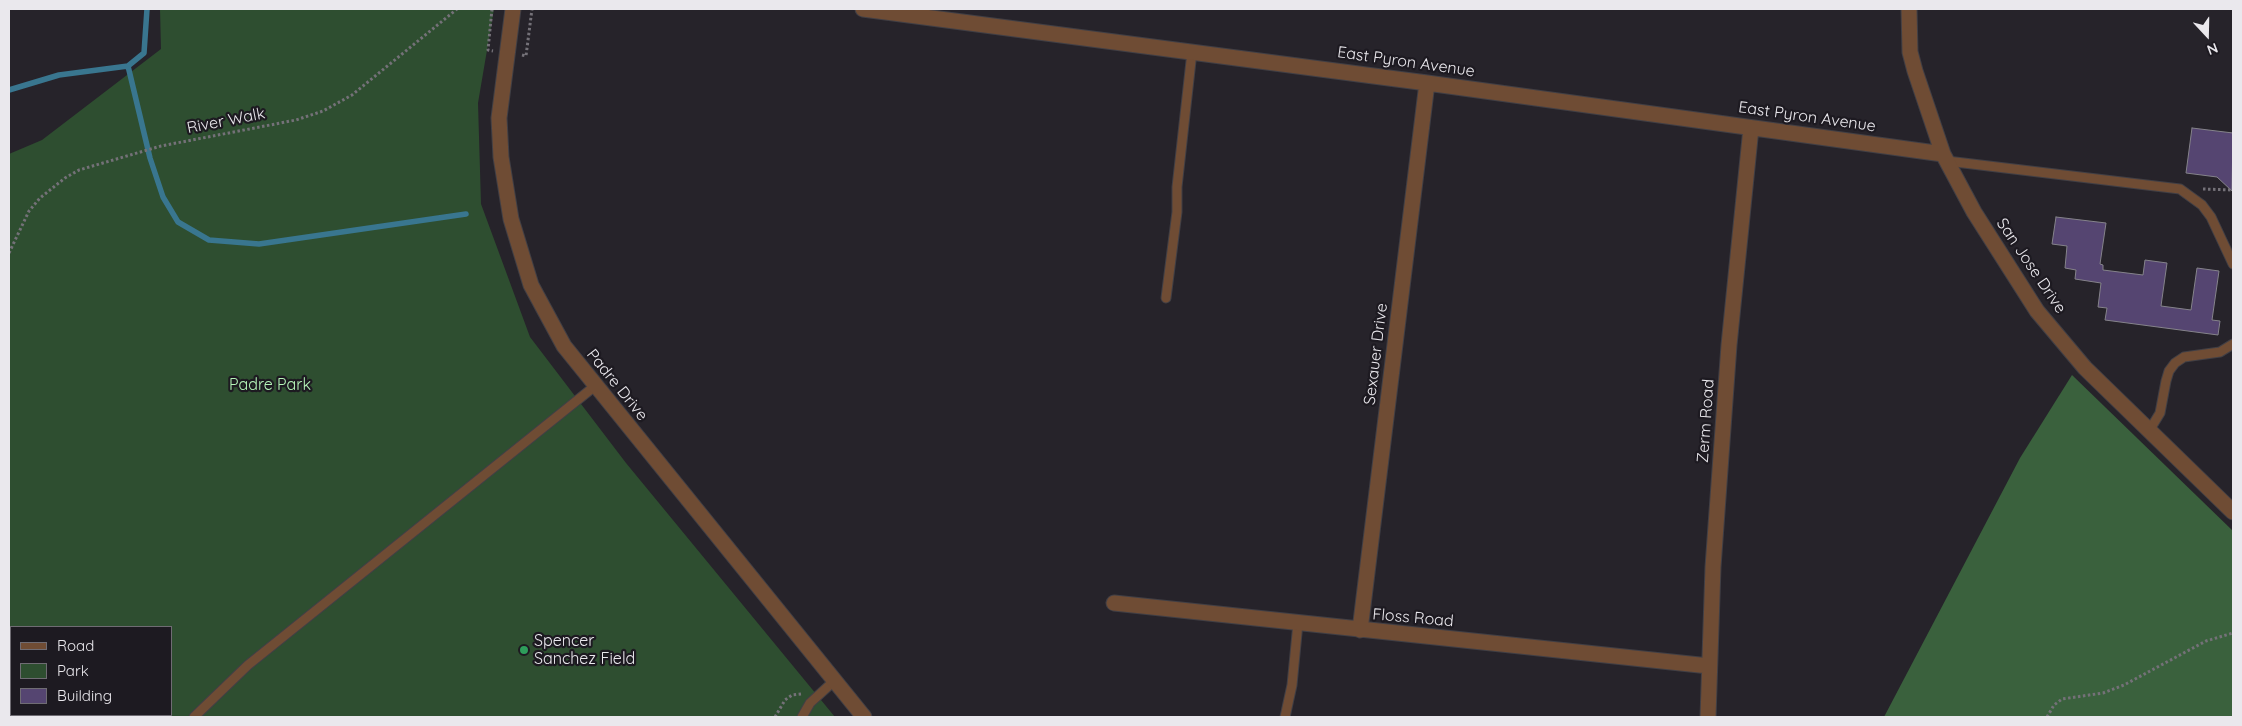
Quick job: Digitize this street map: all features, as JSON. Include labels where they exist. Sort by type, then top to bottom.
[{"type":"street","name":"Padre Drive","points":[[513,9],[499,118],[501,157],[507,201],[521,255],[531,284],[564,346],[864,717]]},
{"type":"street","name":"East Pyron Avenue","points":[[863,9],[1427,83],[1945,157]]},
{"type":"street","name":"San Jose Drive","points":[[1909,9],[1910,52],[1926,107],[1945,157],[1974,212],[2037,311],[2086,368],[2233,512]]},
{"type":"street","name":"Sexauer Drive","points":[[1360,630],[1427,83]]},
{"type":"street","name":"Zerm Road","points":[[1708,717],[1713,567],[1729,345],[1751,128]]},
{"type":"street","name":"Floss Road","points":[[1114,603],[1709,666]]},
{"type":"lane","points":[[1166,298],[1177,212],[1192,52]]},
{"type":"lane","points":[[1945,157],[2180,188],[2202,205],[2211,217],[2233,264]]},
{"type":"lane","points":[[2149,430],[2160,413],[2166,381],[2175,363],[2184,357],[2220,352],[2233,344]]},
{"type":"lane","points":[[194,717],[248,665],[595,386]]},
{"type":"lane","points":[[1284,717],[1292,685],[1298,623]]},
{"type":"lane","points":[[802,717],[810,704],[834,681]]},
{"type":"path","name":"River Walk","points":[[9,253],[29,211],[53,186],[79,170],[161,146],[296,120],[338,104],[457,9]]},
{"type":"path","points":[[488,50],[492,9]]},
{"type":"path","points":[[526,56],[532,9]]},
{"type":"path","points":[[2180,188],[2233,190]]},
{"type":"path","points":[[2047,717],[2054,705],[2062,699],[2103,693],[2124,685],[2206,641],[2233,633]]},
{"type":"green space","name":"Padre Park","points":[[160,9],[494,9],[478,103],[481,204],[530,337],[626,463],[835,717],[9,717],[9,154],[42,140],[161,49]]},
{"type":"green space","points":[[2072,375],[2233,531],[2233,717],[1884,717],[2020,458]]},
{"type":"building","points":[[2192,128],[2233,133],[2232,191],[2217,177],[2186,173]]},
{"type":"building","points":[[2056,217],[2106,223],[2100,264],[2103,265],[2103,270],[2143,275],[2145,260],[2167,263],[2161,306],[2191,310],[2197,268],[2219,271],[2212,320],[2220,321],[2218,335],[2105,320],[2107,308],[2098,307],[2101,283],[2075,279],[2076,270],[2065,268],[2067,246],[2052,244]]},
{"type":"waterway","points":[[9,90],[59,75],[128,66],[144,53],[147,9]]},
{"type":"waterway","points":[[128,66],[150,158],[163,197],[178,222],[209,240],[259,244],[466,214]]},
{"type":"place","name":"Spencer Sanchez Field","points":[[524,650]]}]
